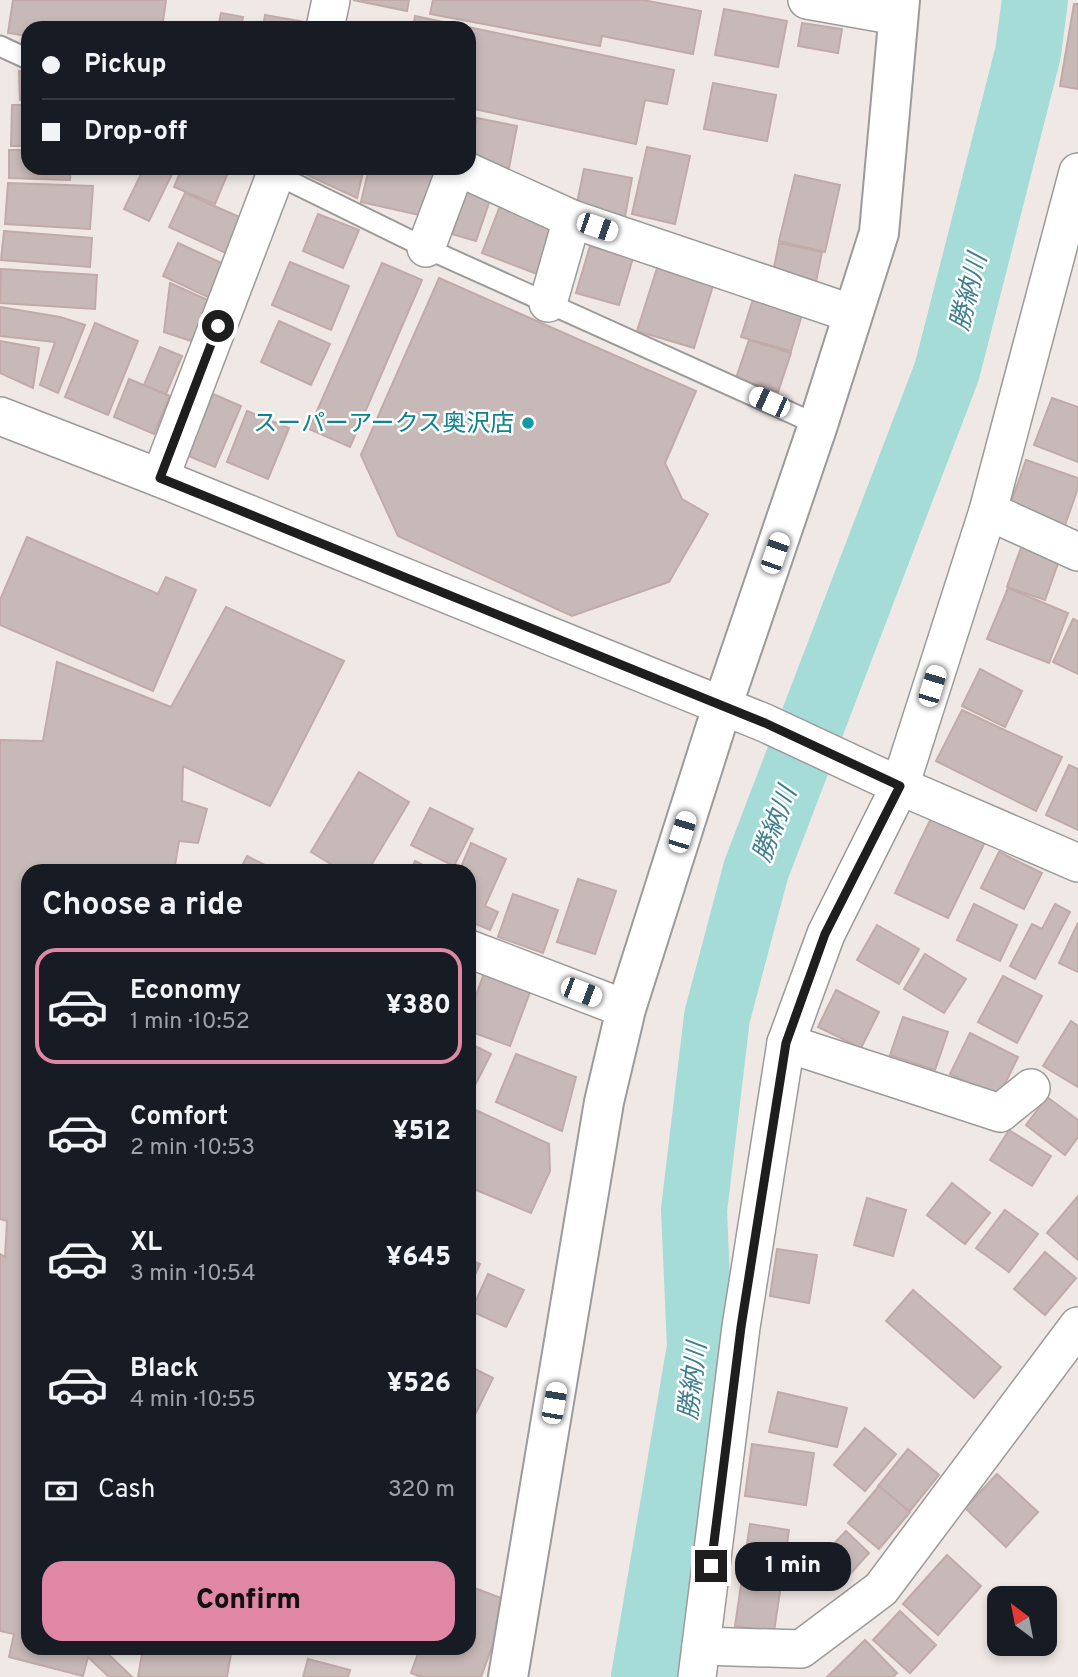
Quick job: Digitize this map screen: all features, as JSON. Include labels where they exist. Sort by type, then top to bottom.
[{"type":"street","points":[[326,21],[331,0]]},
{"type":"street","points":[[508,1677],[604,1102],[626,1009],[722,706],[818,425],[879,233],[899,8],[807,0]]},
{"type":"street","points":[[1078,172],[988,511],[893,782],[825,934],[786,1043],[741,1327],[699,1661],[801,1649],[881,1589],[1078,1326]]},
{"type":"street","points":[[160,478],[270,175]]},
{"type":"street","points":[[426,248],[455,175]]},
{"type":"street","points":[[474,175],[572,219],[853,314]]},
{"type":"street","points":[[548,303],[572,219]]},
{"type":"street","points":[[0,416],[765,723],[1078,863]]},
{"type":"street","points":[[988,511],[1078,552]]},
{"type":"street","points":[[476,951],[626,1009]]},
{"type":"street","points":[[786,1043],[1000,1113],[1031,1088]]},
{"type":"lane","points":[[0,46],[21,56]]},
{"type":"lane","points":[[282,175],[426,248],[818,425]]},
{"type":"building","points":[[13,0],[166,0],[163,21],[21,21],[21,35],[8,33]]},
{"type":"building","points":[[353,0],[409,0],[407,11]]},
{"type":"building","points":[[433,0],[643,0],[701,11],[693,54],[602,36],[600,46],[430,14]]},
{"type":"building","points":[[1074,4],[1078,4],[1078,89],[1060,86]]},
{"type":"building","points":[[724,9],[787,21],[778,67],[715,55]]},
{"type":"building","points":[[221,13],[243,17],[242,21],[219,21]]},
{"type":"building","points":[[265,15],[300,21],[264,21]]},
{"type":"building","points":[[415,16],[439,21],[414,21]]},
{"type":"building","points":[[802,23],[842,29],[838,53],[798,46]]},
{"type":"building","points":[[476,29],[674,70],[667,104],[645,100],[636,144],[476,110]]},
{"type":"building","points":[[19,71],[21,71],[20,100]]},
{"type":"building","points":[[713,83],[776,95],[767,141],[704,129]]},
{"type":"building","points":[[12,105],[21,105],[21,146],[11,146]]},
{"type":"building","points":[[477,118],[517,126],[509,168],[476,162]]},
{"type":"building","points":[[647,147],[690,156],[675,224],[632,214]]},
{"type":"building","points":[[9,150],[21,150],[21,175],[70,175],[70,180],[9,178]]},
{"type":"building","points":[[584,169],[632,178],[624,222],[575,213]]},
{"type":"building","points":[[141,175],[172,175],[149,221],[124,209]]},
{"type":"building","points":[[179,175],[227,175],[215,204],[174,187]]},
{"type":"building","points":[[307,175],[362,175],[357,198]]},
{"type":"building","points":[[367,175],[443,175],[433,218],[361,202]]},
{"type":"building","points":[[795,175],[840,185],[825,252],[779,241]]},
{"type":"building","points":[[8,183],[93,186],[90,229],[5,224]]},
{"type":"building","points":[[470,183],[493,191],[476,241],[452,234]]},
{"type":"building","points":[[185,193],[244,219],[228,254],[169,227]]},
{"type":"building","points":[[503,198],[562,220],[542,276],[482,253]]},
{"type":"building","points":[[318,214],[359,230],[343,268],[303,251]]},
{"type":"building","points":[[4,231],[92,238],[90,267],[1,260]]},
{"type":"building","points":[[178,243],[228,266],[212,299],[163,276]]},
{"type":"building","points":[[779,243],[822,252],[814,292],[771,282]]},
{"type":"building","points":[[590,246],[633,258],[619,305],[576,293]]},
{"type":"building","points":[[290,262],[349,286],[331,330],[272,305]]},
{"type":"building","points":[[659,262],[715,279],[694,348],[637,331]]},
{"type":"building","points":[[382,263],[422,280],[350,447],[309,429]]},
{"type":"building","points":[[1,269],[97,275],[95,309],[0,303]]},
{"type":"building","name":"スーパーアークス奥沢店","points":[[439,278],[696,391],[665,463],[682,499],[708,514],[669,582],[572,616],[398,536],[361,455]]},
{"type":"building","points":[[170,283],[212,302],[197,343],[164,332]]},
{"type":"building","points":[[756,290],[805,305],[791,351],[741,337]]},
{"type":"building","points":[[0,307],[60,317],[85,325],[58,393],[40,385],[55,342],[0,336]]},
{"type":"building","points":[[279,321],[330,344],[311,385],[261,362]]},
{"type":"building","points":[[95,323],[138,341],[108,415],[65,397]]},
{"type":"building","points":[[749,340],[791,353],[778,392],[736,378]]},
{"type":"building","points":[[0,341],[39,348],[33,388],[0,373]]},
{"type":"building","points":[[160,347],[182,356],[166,394],[144,385]]},
{"type":"building","points":[[129,379],[170,396],[154,434],[114,417]]},
{"type":"building","points":[[213,394],[241,406],[215,467],[186,455]]},
{"type":"building","points":[[1052,398],[1078,407],[1078,462],[1034,445]]},
{"type":"building","points":[[247,411],[289,428],[268,479],[227,462]]},
{"type":"building","points":[[1026,460],[1078,478],[1078,488],[1064,528],[1009,508]]},
{"type":"building","points":[[27,537],[158,594],[166,577],[196,590],[153,691],[0,625],[0,600]]},
{"type":"building","points":[[1023,542],[1061,555],[1045,600],[1007,587]]},
{"type":"building","points":[[1008,588],[1068,613],[1049,663],[987,639]]},
{"type":"building","points":[[226,607],[344,661],[270,806],[183,766],[182,801],[207,809],[198,843],[179,841],[175,864],[21,864],[21,1655],[109,1655],[132,1677],[109,1677],[88,1657],[83,1676],[9,1657],[14,1634],[0,1631],[0,1254],[5,1257],[7,1221],[0,1219],[0,740],[43,741],[57,662],[171,707]]},
{"type":"building","points":[[1073,619],[1078,621],[1078,674],[1053,662]]},
{"type":"building","points":[[980,669],[1022,691],[1005,727],[962,706]]},
{"type":"building","points":[[962,710],[1062,757],[1036,811],[936,761]]},
{"type":"building","points":[[1069,765],[1078,769],[1078,830],[1046,815]]},
{"type":"building","points":[[359,772],[409,802],[372,864],[331,864],[311,852]]},
{"type":"building","points":[[430,808],[473,829],[455,864],[411,845]]},
{"type":"building","points":[[935,810],[988,836],[948,918],[895,893]]},
{"type":"building","points":[[471,843],[506,859],[485,906],[498,912],[490,930],[476,924],[476,864],[462,864]]},
{"type":"building","points":[[999,852],[1042,873],[1024,909],[981,888]]},
{"type":"building","points":[[247,856],[263,864],[243,864]]},
{"type":"building","points":[[578,879],[616,891],[595,954],[557,942]]},
{"type":"building","points":[[513,894],[558,910],[543,953],[498,937]]},
{"type":"building","points":[[974,904],[1017,925],[1000,961],[957,940]]},
{"type":"building","points":[[1055,904],[1070,912],[1035,979],[1010,966],[1032,924],[1042,929]]},
{"type":"building","points":[[1078,923],[1078,972],[1059,963]]},
{"type":"building","points":[[877,925],[919,949],[899,984],[857,960]]},
{"type":"building","points":[[925,954],[966,979],[944,1013],[904,989]]},
{"type":"building","points":[[486,968],[533,984],[510,1046],[476,1034],[476,995]]},
{"type":"building","points":[[1003,976],[1042,996],[1017,1043],[978,1022]]},
{"type":"building","points":[[836,990],[879,1012],[861,1048],[818,1027]]},
{"type":"building","points":[[903,1017],[948,1032],[935,1070],[890,1055]]},
{"type":"building","points":[[1071,1021],[1078,1026],[1078,1087],[1043,1066]]},
{"type":"building","points":[[970,1033],[1018,1057],[998,1098],[950,1074]]},
{"type":"building","points":[[476,1046],[491,1054],[476,1083]]},
{"type":"building","points":[[516,1054],[576,1077],[562,1131],[496,1102]]},
{"type":"building","points":[[1047,1097],[1078,1120],[1078,1137],[1065,1155],[1026,1125]]},
{"type":"building","points":[[476,1110],[549,1144],[550,1171],[531,1213],[476,1190]]},
{"type":"building","points":[[1009,1130],[1051,1156],[1032,1186],[990,1160]]},
{"type":"building","points":[[952,1183],[990,1213],[965,1244],[927,1215]]},
{"type":"building","points":[[1078,1196],[1078,1260],[1047,1233]]},
{"type":"building","points":[[867,1198],[906,1210],[893,1256],[854,1245]]},
{"type":"building","points":[[1005,1210],[1038,1234],[1009,1272],[976,1248]]},
{"type":"building","points":[[777,1249],[817,1255],[809,1303],[770,1296]]},
{"type":"building","points":[[1045,1252],[1076,1278],[1045,1315],[1014,1289]]},
{"type":"building","points":[[488,1274],[524,1290],[506,1327],[476,1313],[476,1300]]},
{"type":"building","points":[[913,1290],[1001,1367],[974,1398],[886,1321]]},
{"type":"building","points":[[476,1370],[493,1378],[476,1413]]},
{"type":"building","points":[[778,1392],[847,1408],[837,1447],[769,1432]]},
{"type":"building","points":[[865,1428],[896,1454],[865,1491],[834,1465]]},
{"type":"building","points":[[752,1444],[814,1453],[806,1505],[745,1496]]},
{"type":"building","points":[[908,1449],[939,1475],[909,1512],[878,1486]]},
{"type":"building","points":[[997,1474],[1038,1512],[1006,1547],[965,1508]]},
{"type":"building","points":[[879,1486],[910,1512],[879,1549],[848,1523]]},
{"type":"building","points":[[750,1524],[789,1530],[774,1632],[735,1626]]},
{"type":"building","points":[[846,1531],[869,1553],[850,1574],[827,1551]]},
{"type":"building","points":[[947,1555],[981,1586],[938,1635],[903,1604]]},
{"type":"building","points":[[476,1589],[509,1601],[481,1677],[421,1677],[411,1673],[417,1655],[476,1655]]},
{"type":"building","points":[[900,1611],[936,1645],[910,1673],[873,1640]]},
{"type":"building","points":[[865,1640],[897,1673],[893,1677],[827,1677]]},
{"type":"building","points":[[142,1655],[231,1655],[227,1677],[138,1677]]},
{"type":"building","points":[[308,1659],[350,1670],[348,1677],[303,1677]]},
{"type":"waterway","name":"勝納川","points":[[644,1677],[700,1347],[694,1210],[717,1017],[756,870],[947,371],[1028,53],[1035,0]]},
{"type":"place","name":"スーパーアークス奥沢店","points":[[528,423]]},
{"type":"route","points":[[218,326],[160,478],[765,723],[900,786],[825,934],[786,1043],[741,1327],[711,1566]]}]
